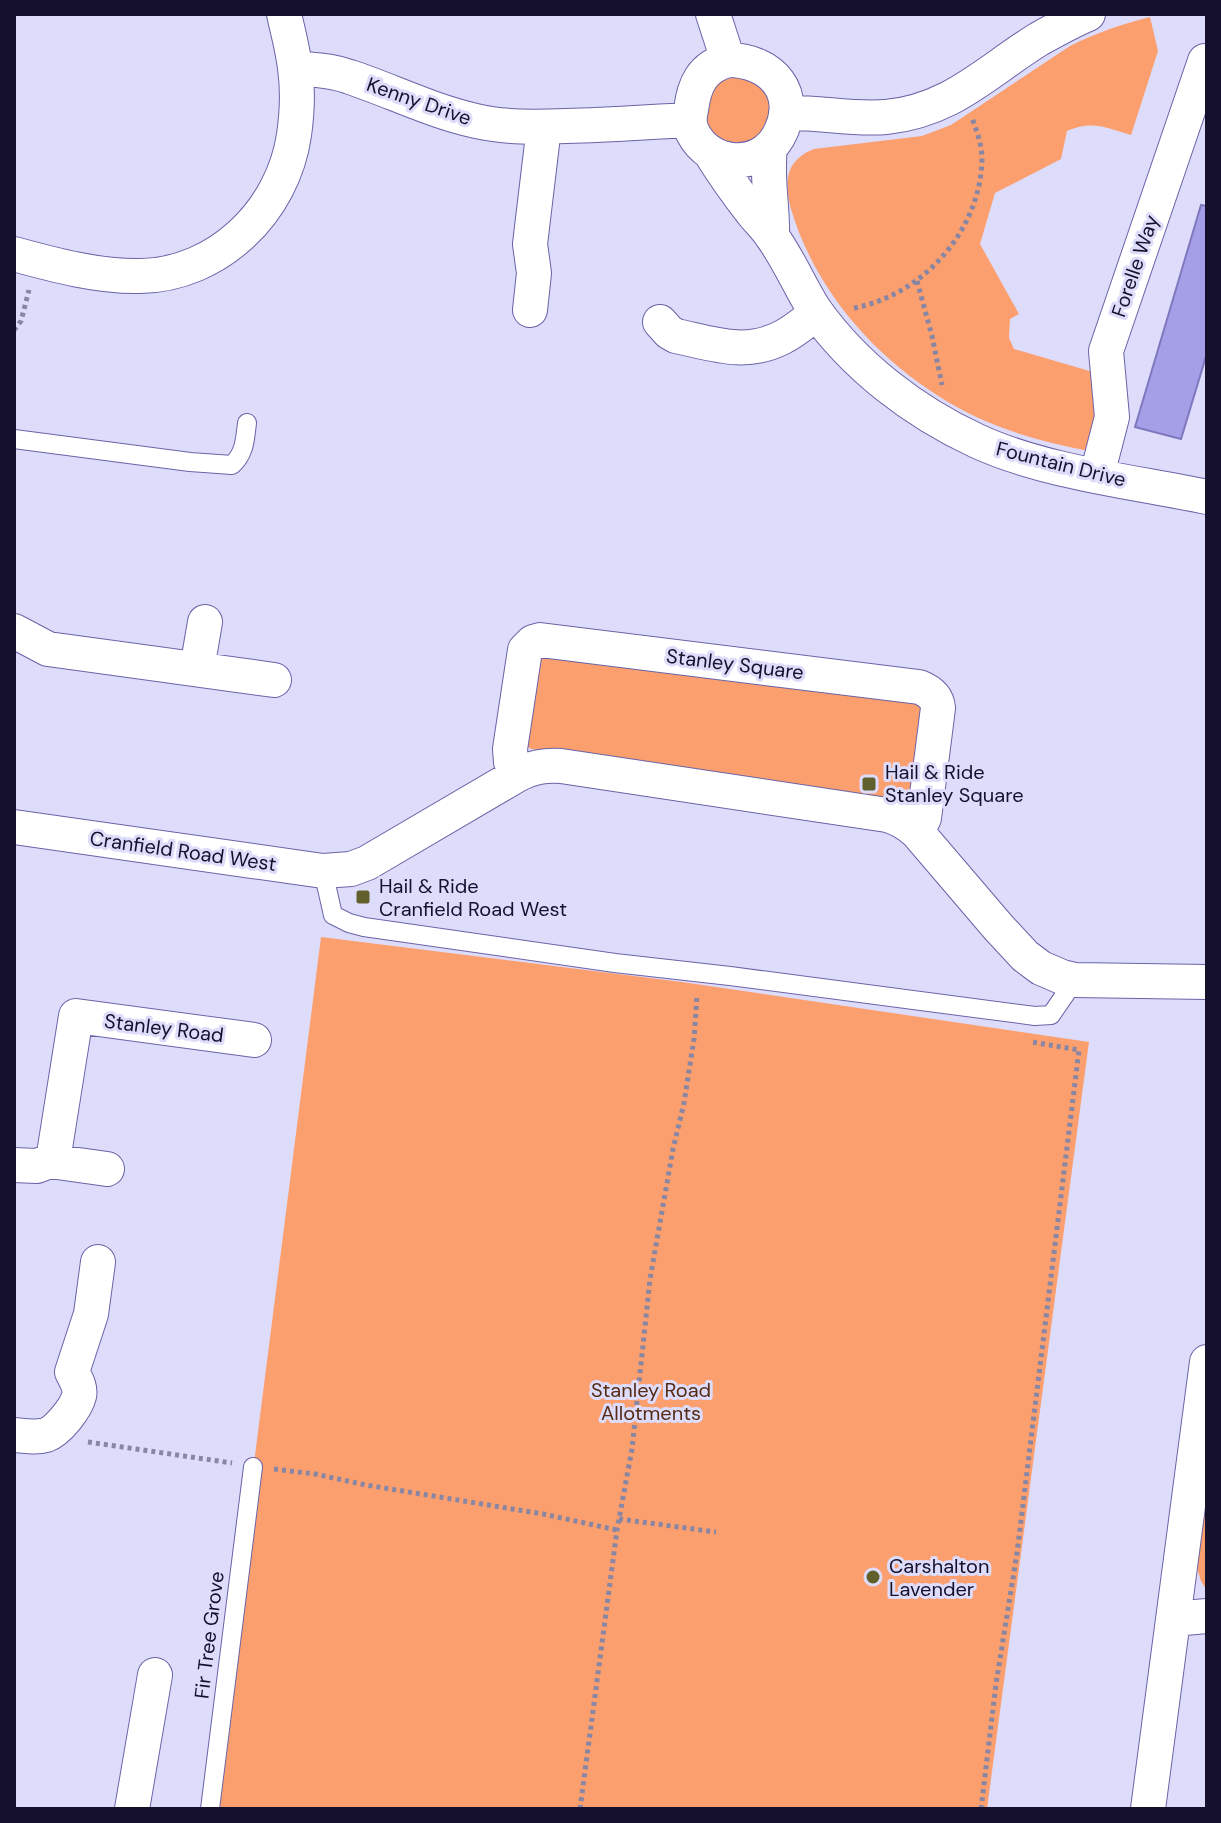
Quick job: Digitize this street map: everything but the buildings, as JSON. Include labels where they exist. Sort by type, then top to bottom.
[{"type":"street","points":[[25,257],[117,275],[143,276],[188,267],[229,246],[243,234],[270,200],[289,159],[294,135],[295,68],[284,14]]},
{"type":"street","points":[[713,14],[728,60]]},
{"type":"street","points":[[786,113],[887,117],[929,107],[981,81],[1038,40],[1088,14]]},
{"type":"street","points":[[728,60],[754,64],[769,71],[785,92],[784,123],[770,147],[744,161],[728,160],[710,152],[698,142],[689,120],[694,88],[708,69],[728,60]]},
{"type":"street","name":"Forelle Way","points":[[1097,475],[1112,417],[1106,351],[1205,61]]},
{"type":"street","name":"Kenny Drive","points":[[295,68],[325,70],[348,76],[401,98],[478,122],[544,127],[689,120]]},
{"type":"street","points":[[530,310],[534,273],[530,244],[544,127]]},
{"type":"street","name":"Fountain Drive","points":[[770,147],[768,169],[773,211],[772,236]]},
{"type":"street","name":"Fountain Drive","points":[[710,152],[752,213],[772,236],[817,313],[888,387],[944,424],[1008,453],[1207,497]]},
{"type":"street","points":[[660,322],[676,336],[744,349],[783,338],[817,313]]},
{"type":"street","points":[[197,669],[205,622]]},
{"type":"street","points":[[14,631],[48,649],[274,680]]},
{"type":"street","name":"Stanley Square","points":[[517,775],[511,762],[510,749],[525,650],[540,640],[919,687],[933,696],[938,708],[924,818],[917,832]]},
{"type":"street","points":[[337,870],[367,863],[533,767],[561,766],[887,815],[908,823],[999,928],[1041,968],[1068,978],[1207,982]]},
{"type":"street","name":"Cranfield Road West","points":[[14,827],[337,870]]},
{"type":"street","name":"Stanley Road","points":[[50,1161],[54,1154],[76,1016],[254,1040]]},
{"type":"street","points":[[14,1165],[37,1166],[50,1161],[107,1169]]},
{"type":"street","points":[[31,1435],[58,1428],[79,1395],[78,1382],[72,1372],[91,1314],[98,1262]]},
{"type":"street","points":[[1148,1809],[1207,1362]]},
{"type":"street","points":[[1173,1619],[1207,1616]]},
{"type":"street","points":[[132,1809],[155,1675]]},
{"type":"lane","points":[[14,439],[232,465],[244,450],[247,423]]},
{"type":"lane","points":[[337,870],[333,915],[349,923],[377,929],[615,963],[1035,1016],[1051,1015],[1068,978]]},
{"type":"lane","name":"Fir Tree Grove","points":[[210,1809],[253,1467]]},
{"type":"path","points":[[817,313],[857,308],[894,295],[932,269],[963,227],[979,182],[982,158],[979,137],[961,92]]},
{"type":"path","points":[[14,330],[21,321],[25,257]]},
{"type":"path","points":[[917,281],[942,380],[944,424]]},
{"type":"path","points":[[580,1809],[617,1530],[632,1449],[650,1279],[684,1103],[694,1039],[697,991]]},
{"type":"path","points":[[981,1809],[996,1684],[1017,1553],[1079,1050],[1022,1040]]},
{"type":"path","points":[[31,1435],[315,1474],[617,1530]]},
{"type":"path","points":[[619,1519],[716,1532]]},
{"type":"green space","points":[[1150,17],[1158,51],[1131,135],[1092,126],[1067,131],[1061,159],[995,193],[980,244],[1019,314],[1010,319],[1009,338],[1014,349],[1093,372],[1099,401],[1089,451],[1030,437],[975,416],[940,397],[891,360],[848,316],[814,265],[791,209],[789,173],[797,159],[814,149],[922,136],[951,125],[1070,46],[1109,29]]},
{"type":"green space","points":[[734,77],[759,86],[772,109],[761,140],[725,147],[709,135],[703,104],[719,82]]},
{"type":"green space","points":[[536,655],[923,702],[909,803],[531,749],[525,745]]},
{"type":"green space","name":"Stanley Road Allotments","points":[[321,937],[682,982],[1089,1042],[987,1809],[210,1809]]},
{"type":"green space","points":[[1207,1468],[1207,1591],[1196,1565]]},
{"type":"place","name":"Hail & Ride Stanley Square","points":[[869,784]]},
{"type":"place","name":"Hail & Ride Cranfield Road West","points":[[363,897]]},
{"type":"place","name":"Carshalton Lavender","points":[[873,1577]]}]
